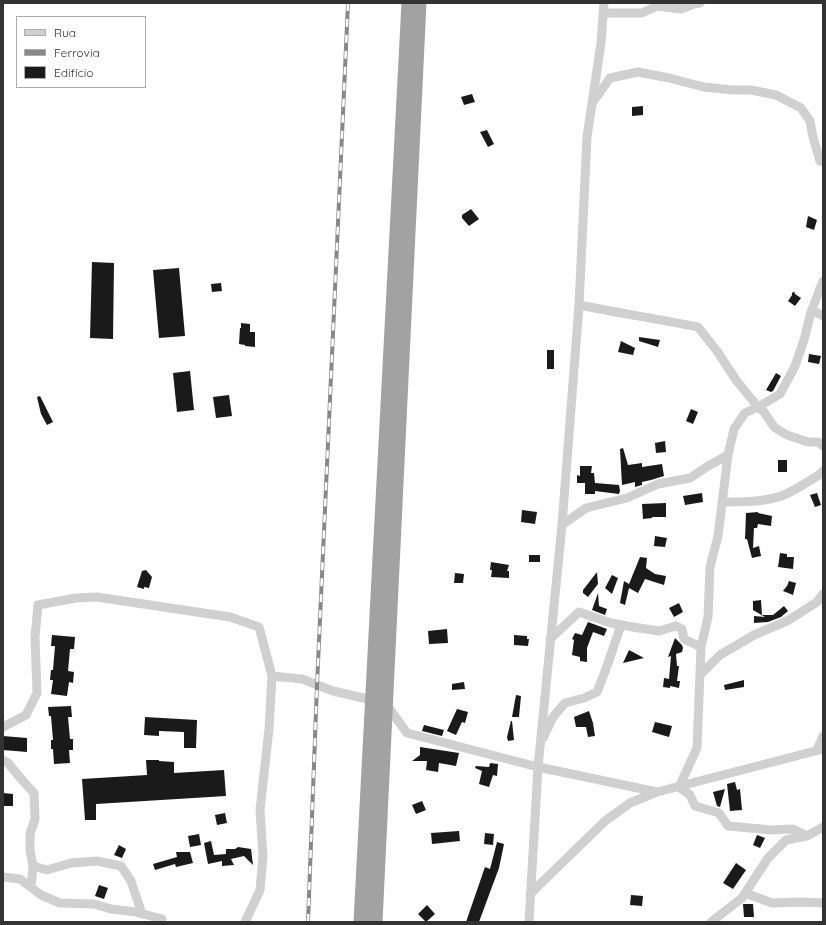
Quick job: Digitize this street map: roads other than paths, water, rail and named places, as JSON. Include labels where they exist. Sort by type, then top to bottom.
[{"type":"highway","points":[[375,922],[379,702],[409,3]]},
{"type":"highway","points":[[360,922],[379,702],[419,3]]},
{"type":"street","points":[[528,922],[538,768],[562,525],[579,305],[587,137],[604,3]]},
{"type":"street","points":[[603,13],[642,13],[657,6],[681,9],[700,3]]},
{"type":"street","points":[[592,103],[610,78],[638,72],[669,78],[704,88],[751,90],[776,95],[800,108],[810,121],[818,156],[820,161],[823,161]]},
{"type":"street","points":[[679,787],[697,748],[701,647],[708,617],[710,567],[718,536],[728,455],[734,429],[745,413],[780,394],[795,366],[812,310],[823,281]]},
{"type":"street","points":[[579,305],[698,327],[717,351],[736,380],[758,407],[764,412],[774,427],[787,435],[808,442],[818,442],[823,446]]},
{"type":"street","points":[[812,310],[823,316]]},
{"type":"street","points":[[562,525],[586,508],[627,498],[658,484],[690,478],[728,455]]},
{"type":"street","points":[[722,502],[766,499],[783,495],[823,471]]},
{"type":"street","points":[[700,675],[720,655],[754,635],[789,620],[817,602],[823,594]]},
{"type":"street","points":[[3,728],[26,715],[37,693],[35,637],[38,605],[76,598],[97,598],[230,617],[259,626],[272,676],[269,729],[260,810],[263,856],[260,890],[245,922]]},
{"type":"street","points":[[550,639],[579,612],[611,623],[659,631],[676,626],[682,629],[684,639],[701,647]]},
{"type":"street","points":[[540,744],[553,717],[565,703],[584,698],[597,692],[621,625]]},
{"type":"street","points":[[272,676],[302,679],[333,691],[379,702],[407,733],[538,768],[657,792]]},
{"type":"street","points":[[530,894],[605,821],[630,803],[657,792],[820,749],[823,736]]},
{"type":"street","points":[[3,760],[8,763],[34,792],[35,819],[30,834],[30,850],[33,866],[30,887]]},
{"type":"street","points":[[679,787],[690,795],[695,806],[719,813],[728,826],[772,830],[793,829],[807,836]]},
{"type":"street","points":[[711,922],[742,898],[768,858],[786,840],[807,836],[823,827]]},
{"type":"street","points":[[33,866],[47,870],[71,863],[97,861],[121,866],[131,881],[142,914]]},
{"type":"street","points":[[3,877],[20,879],[42,895],[60,903],[94,904],[111,909],[136,912],[163,921]]},
{"type":"street","points":[[745,893],[772,902],[823,903]]},
{"type":"railway","points":[[308,922],[317,685],[348,3]]}]
